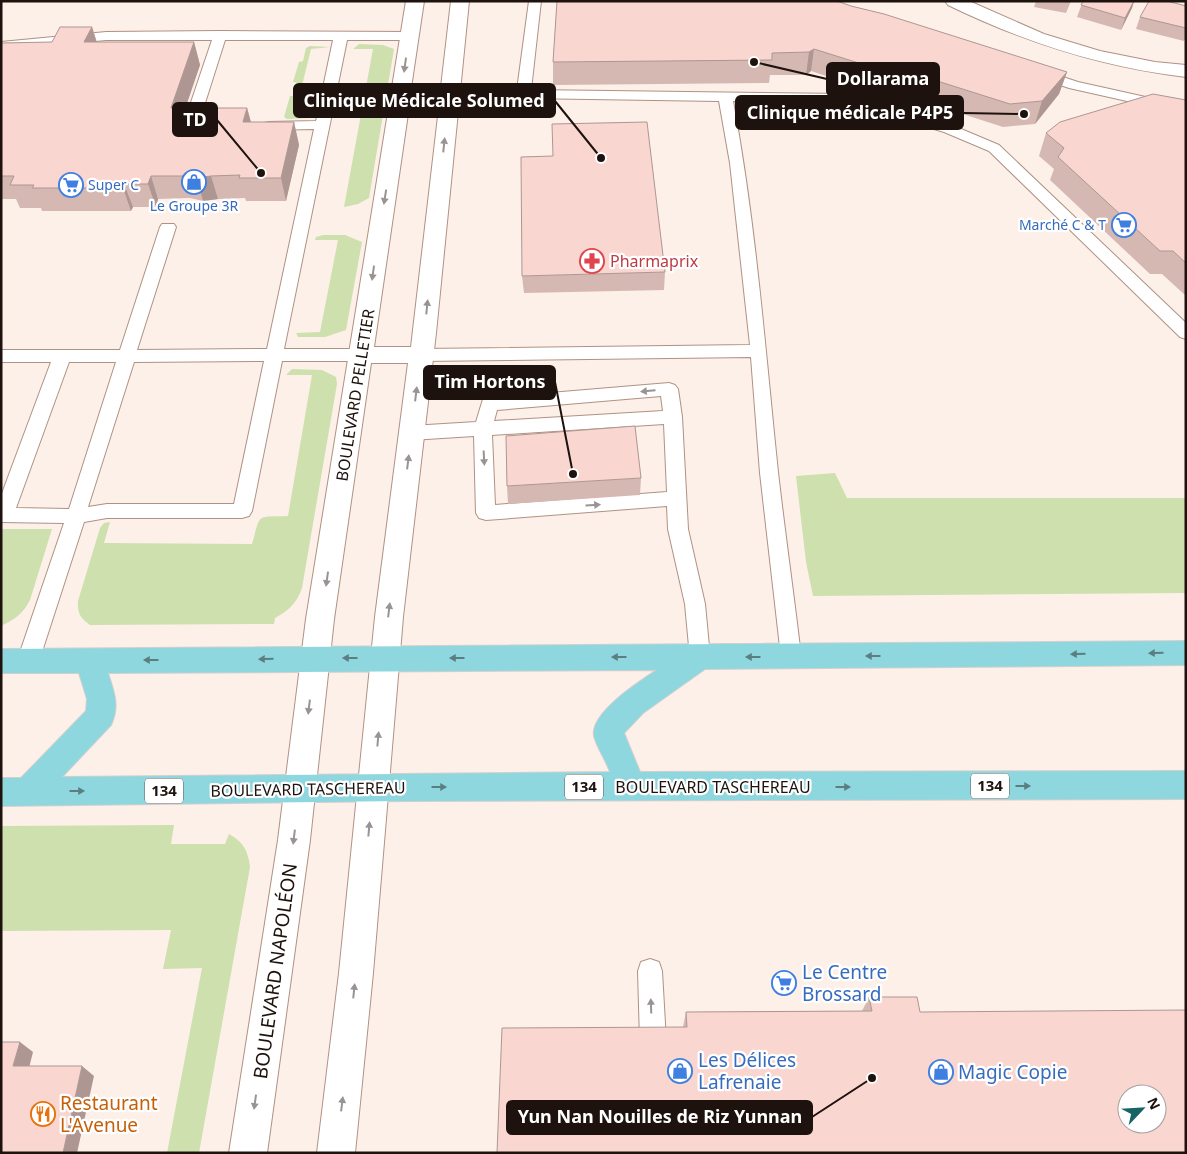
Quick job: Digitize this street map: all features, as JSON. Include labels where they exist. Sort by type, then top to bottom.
[{"type":"main road","points":[[15,661],[1186,653]]},
{"type":"main road","points":[[630,787],[612,743],[609,732],[611,724],[624,710],[700,657]]},
{"type":"main road","points":[[15,792],[100,716],[102,699],[89,660]]},
{"type":"main road","name":"BOULEVARD TASCHEREAU","points":[[15,792],[373,788],[1186,785]]},
{"type":"street","name":"BOULEVARD PELLETIER","points":[[300,789],[315,659],[416,1]]},
{"type":"street","points":[[336,1153],[356,973],[385,658],[460,1]]},
{"type":"street","points":[[954,1],[997,22],[1048,42],[1121,61],[1186,71]]},
{"type":"street","points":[[401,94],[449,93]]},
{"type":"street","points":[[361,355],[421,355]]},
{"type":"street","name":"BOULEVARD NAPOLÉON","points":[[248,1153],[300,789]]},
{"type":"lane","points":[[524,93],[535,1]]},
{"type":"lane","points":[[210,126],[190,126],[220,35]]},
{"type":"lane","points":[[62,356],[4,515],[76,516],[107,511],[242,511],[341,35]]},
{"type":"lane","points":[[1,46],[106,36],[410,36]]},
{"type":"lane","points":[[1028,70],[1074,85],[1181,109],[1186,112]]},
{"type":"lane","points":[[449,93],[846,98],[949,128],[994,148],[1186,332]]},
{"type":"lane","points":[[725,96],[737,163],[760,351],[768,473],[791,656]]},
{"type":"lane","points":[[258,126],[322,125]]},
{"type":"lane","points":[[15,661],[76,516],[168,227]]},
{"type":"lane","points":[[421,355],[760,351]]},
{"type":"lane","points":[[1,356],[361,355]]},
{"type":"lane","points":[[677,498],[486,513],[483,429],[489,404],[669,389],[673,416],[677,498],[678,529],[695,604],[700,657]]},
{"type":"lane","points":[[411,433],[673,416]]},
{"type":"lane","points":[[650,971],[653,1041]]},
{"type":"green space","points":[[359,44],[383,45],[394,49],[369,198],[358,204],[344,207],[373,49],[353,49]]},
{"type":"green space","points":[[310,46],[330,47],[311,49],[295,114],[315,114],[315,116],[287,119],[284,117],[290,96],[294,96],[297,83],[293,82],[299,62],[303,61],[306,48]]},
{"type":"green space","points":[[323,235],[345,235],[362,242],[346,330],[325,337],[298,337],[296,333],[320,332],[338,240],[315,240],[316,237]]},
{"type":"green space","points":[[292,369],[322,370],[336,377],[337,384],[302,588],[295,602],[275,618],[274,624],[90,625],[82,618],[79,612],[78,601],[100,528],[104,523],[110,522],[104,543],[252,544],[261,519],[270,516],[288,516],[312,375],[286,375]]},
{"type":"green space","points":[[835,473],[847,498],[1186,498],[1186,593],[813,596],[806,562],[796,476]]},
{"type":"green space","points":[[1,529],[52,529],[30,600],[18,616],[1,626]]},
{"type":"green space","points":[[174,825],[171,844],[225,844],[229,834],[244,847],[250,867],[199,1153],[167,1153],[202,968],[163,969],[171,930],[1,931],[1,826]]},
{"type":"building","points":[[557,1],[837,1],[1067,72],[1042,101],[1010,104],[912,73],[897,75],[814,49],[809,52],[772,53],[772,60],[553,62]]},
{"type":"building","points":[[1083,1],[1134,1],[1125,18],[1081,5]]},
{"type":"building","points":[[1149,1],[1167,1],[1186,6],[1186,28],[1140,17]]},
{"type":"building","points":[[60,27],[92,27],[84,42],[194,42],[171,108],[247,108],[243,122],[294,122],[281,178],[239,178],[240,175],[197,178],[151,176],[148,184],[124,184],[123,188],[32,188],[34,185],[10,185],[14,176],[1,176],[1,43],[52,42]]},
{"type":"building","points":[[1153,94],[1186,100],[1186,263],[1173,251],[1160,251],[1058,157],[1064,148],[1046,133],[1060,122]]},
{"type":"building","name":"Pharmaprix","points":[[647,122],[665,272],[522,276],[521,157],[553,156],[552,124]]},
{"type":"building","points":[[635,426],[641,478],[507,486],[506,436]]},
{"type":"building","points":[[869,997],[917,997],[920,1012],[1186,1010],[1186,1153],[497,1153],[502,1028],[687,1027],[686,1012],[872,1011]]},
{"type":"building","name":"Restaurant L'Avenue","points":[[1,1042],[20,1042],[13,1066],[82,1066],[63,1153],[1,1153]]},
{"type":"place","name":"Dollarama","points":[[754,62]]},
{"type":"place","name":"Clinique médicale P4P5","points":[[1024,114]]},
{"type":"place","name":"Clinique Médicale Solumed","points":[[601,158]]},
{"type":"place","name":"TD","points":[[261,173]]},
{"type":"place","name":"Le Groupe 3R","points":[[194,182]]},
{"type":"place","name":"Super C","points":[[71,185]]},
{"type":"place","name":"Marché C & T","points":[[1124,225]]},
{"type":"place","name":"Pharmaprix","points":[[592,261]]},
{"type":"place","name":"Tim Hortons","points":[[573,474]]},
{"type":"place","name":"Le Centre Brossard","points":[[784,983]]},
{"type":"place","name":"Les Délices Lafrenaie","points":[[680,1071]]},
{"type":"place","name":"Magic Copie","points":[[941,1072]]},
{"type":"place","name":"Yun Nan Nouilles de Riz Yunnan","points":[[872,1078]]},
{"type":"place","name":"Restaurant L'Avenue","points":[[43,1114]]}]
